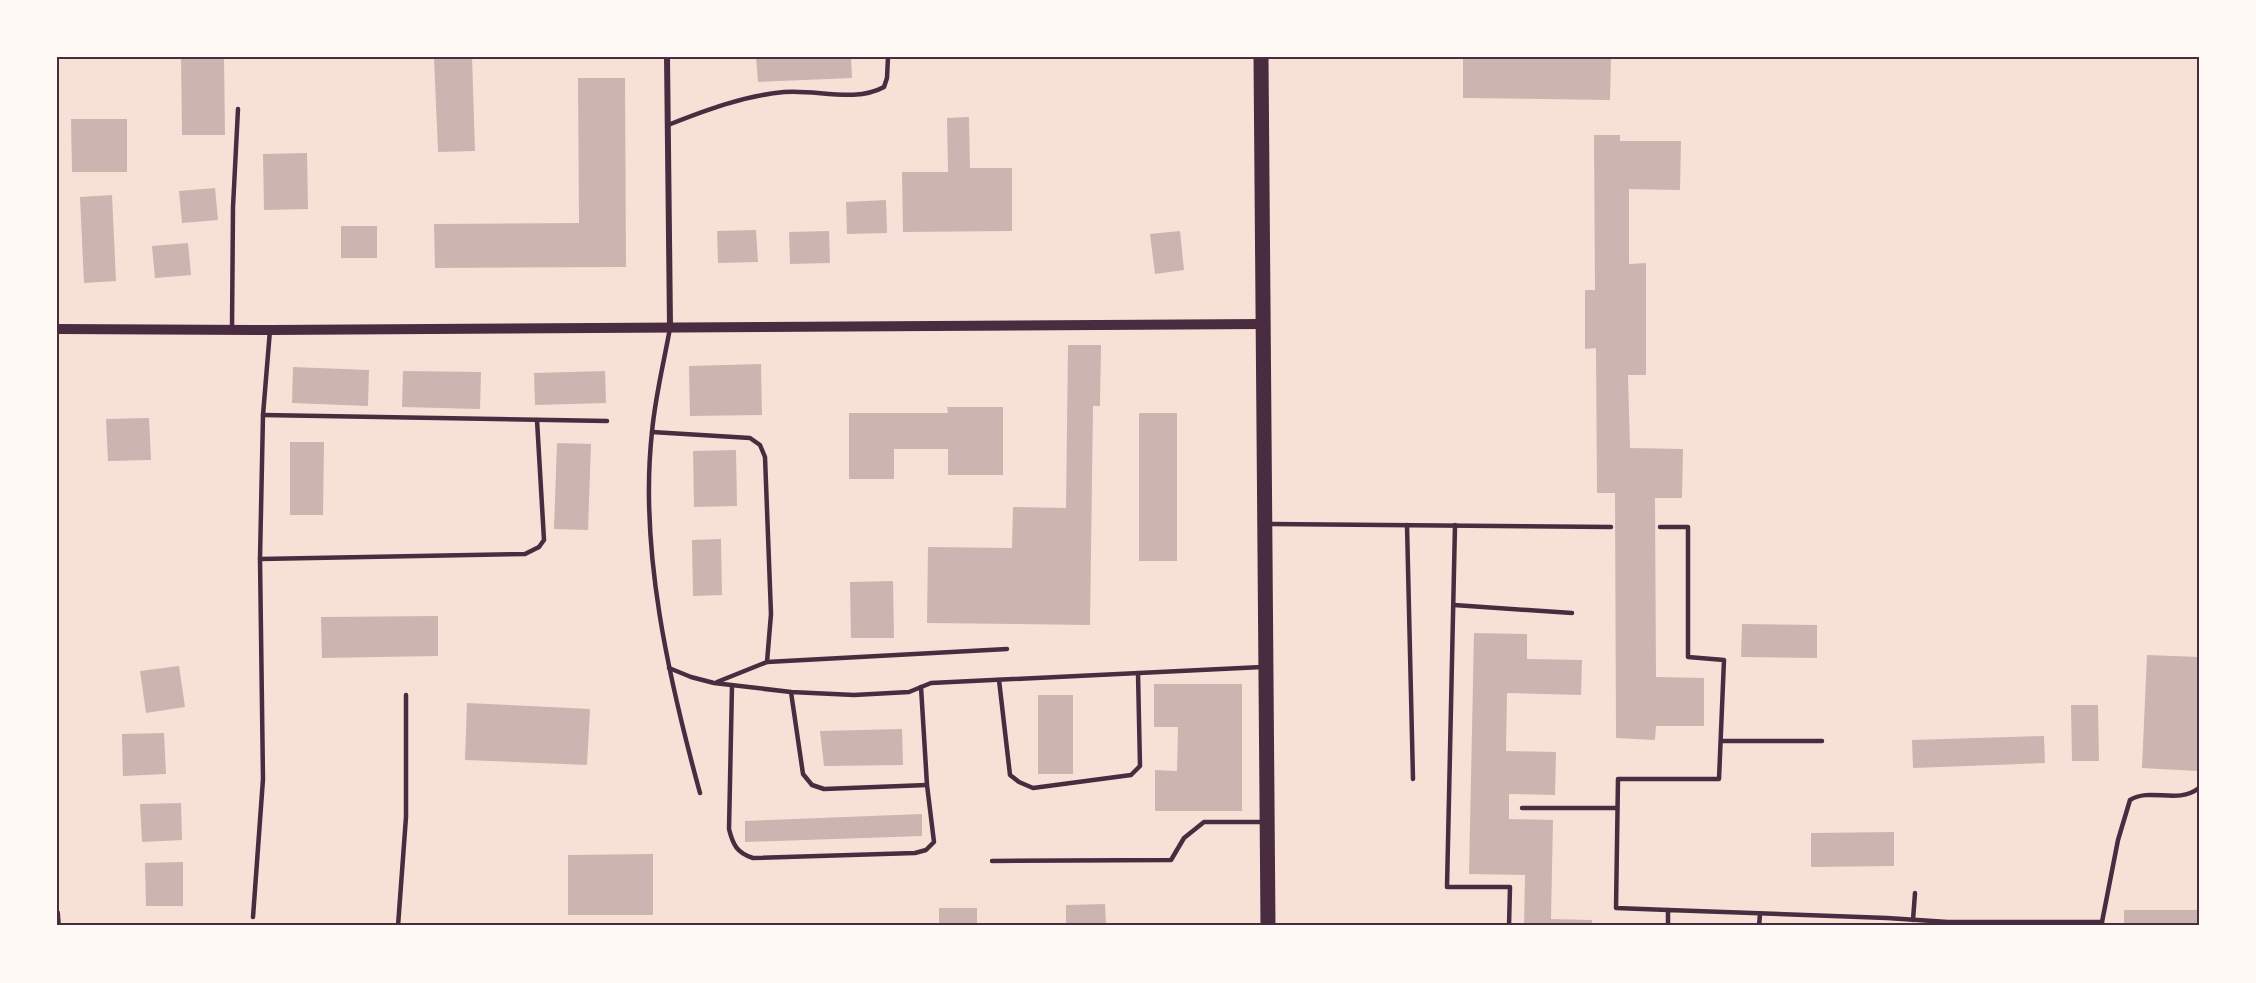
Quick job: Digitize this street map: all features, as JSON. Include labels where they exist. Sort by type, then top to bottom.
[{"type":"main road","points":[[1261,57],[1268,926]]},
{"type":"street","points":[[667,57],[670,326]]},
{"type":"street","points":[[57,329],[270,330],[1262,324]]},
{"type":"street","points":[[57,913],[58,926]]},
{"type":"lane","points":[[668,125],[716,106],[784,92],[862,95],[876,91],[884,87],[888,57]]},
{"type":"lane","points":[[232,329],[233,207],[238,109]]},
{"type":"lane","points":[[670,326],[652,432],[649,498],[655,575],[669,668],[700,793]]},
{"type":"lane","points":[[253,917],[263,778],[260,559],[263,415],[270,330]]},
{"type":"lane","points":[[263,415],[607,421]]},
{"type":"lane","points":[[260,559],[525,554],[539,548],[544,540],[537,420]]},
{"type":"lane","points":[[652,432],[750,438],[760,445],[765,458],[771,614],[767,662]]},
{"type":"lane","points":[[1264,524],[1611,527]]},
{"type":"lane","points":[[1407,525],[1413,779]]},
{"type":"lane","points":[[1455,525],[1447,887],[1510,887],[1509,926]]},
{"type":"lane","points":[[1660,527],[1688,527],[1688,657],[1724,660],[1719,779],[1618,779],[1616,908],[1887,918],[1948,924],[2102,924],[2118,840],[2130,800],[2139,795],[2182,796],[2199,788]]},
{"type":"lane","points":[[1454,605],[1572,613]]},
{"type":"lane","points":[[714,683],[767,662],[1007,649]]},
{"type":"lane","points":[[669,668],[691,677],[732,686],[854,695],[909,692],[931,683],[1265,667]]},
{"type":"lane","points":[[999,680],[1010,775],[1033,788],[1118,778],[1131,775],[1136,771],[1140,766],[1138,673]]},
{"type":"lane","points":[[732,686],[729,829],[733,843],[741,854],[753,858],[915,853],[926,850],[934,842],[927,785],[921,687]]},
{"type":"lane","points":[[791,692],[803,774],[812,785],[824,789],[927,785]]},
{"type":"lane","points":[[398,926],[406,817],[406,695]]},
{"type":"lane","points":[[1721,741],[1822,741]]},
{"type":"lane","points":[[1522,808],[1617,808]]},
{"type":"lane","points":[[992,861],[1171,860],[1184,838],[1204,822],[1267,822]]},
{"type":"lane","points":[[1913,920],[1915,893]]},
{"type":"lane","points":[[1668,910],[1668,926]]},
{"type":"lane","points":[[1759,926],[1760,914]]},
{"type":"lane","points":[[1886,926],[1887,918]]},
{"type":"building","points":[[181,57],[224,57],[225,135],[182,135]]},
{"type":"building","points":[[434,57],[472,57],[475,151],[438,152]]},
{"type":"building","points":[[756,57],[851,57],[852,78],[758,82]]},
{"type":"building","points":[[1463,57],[1611,57],[1610,100],[1463,98]]},
{"type":"building","points":[[578,78],[625,78],[626,267],[435,268],[434,224],[579,223]]},
{"type":"building","points":[[969,117],[970,168],[1012,168],[1012,231],[903,232],[902,172],[948,172],[947,118]]},
{"type":"building","points":[[71,119],[127,119],[127,172],[72,172]]},
{"type":"building","points":[[1594,135],[1620,135],[1620,141],[1681,141],[1680,190],[1629,189],[1629,264],[1646,263],[1646,375],[1628,375],[1630,448],[1683,449],[1682,498],[1655,498],[1656,677],[1704,678],[1704,726],[1656,726],[1655,740],[1616,738],[1615,493],[1597,493],[1596,348],[1585,349],[1585,290],[1595,290]]},
{"type":"building","points":[[307,153],[308,209],[264,210],[263,154]]},
{"type":"building","points":[[215,188],[218,220],[182,223],[179,191]]},
{"type":"building","points":[[112,195],[116,281],[84,283],[80,197]]},
{"type":"building","points":[[886,200],[887,233],[847,234],[846,202]]},
{"type":"building","points":[[341,226],[377,226],[377,258],[341,258]]},
{"type":"building","points":[[756,230],[758,262],[718,263],[717,231]]},
{"type":"building","points":[[829,231],[830,263],[790,264],[789,232]]},
{"type":"building","points":[[1180,231],[1184,270],[1155,274],[1150,234]]},
{"type":"building","points":[[188,243],[191,275],[155,278],[152,246]]},
{"type":"building","points":[[1068,345],[1101,345],[1100,406],[1093,406],[1090,625],[927,623],[928,547],[1012,548],[1013,507],[1066,508]]},
{"type":"building","points":[[761,364],[762,415],[690,416],[689,366]]},
{"type":"building","points":[[293,367],[369,370],[368,406],[292,403]]},
{"type":"building","points":[[403,371],[481,372],[480,409],[402,407]]},
{"type":"building","points":[[605,371],[606,403],[535,405],[534,373]]},
{"type":"building","points":[[947,407],[1003,407],[1003,475],[948,475],[948,449],[894,449],[894,479],[849,479],[849,413],[948,413]]},
{"type":"building","points":[[1139,413],[1177,413],[1177,561],[1139,561]]},
{"type":"building","points":[[149,418],[151,460],[108,461],[106,419]]},
{"type":"building","points":[[290,442],[324,442],[323,515],[290,515]]},
{"type":"building","points":[[557,443],[591,444],[588,530],[554,529]]},
{"type":"building","points":[[736,450],[737,506],[694,507],[693,451]]},
{"type":"building","points":[[721,539],[722,595],[693,596],[692,540]]},
{"type":"building","points":[[893,581],[894,638],[851,638],[850,582]]},
{"type":"building","points":[[438,616],[438,656],[322,658],[321,617]]},
{"type":"building","points":[[1742,624],[1817,625],[1817,658],[1741,657]]},
{"type":"building","points":[[1474,633],[1527,634],[1527,659],[1582,660],[1581,695],[1507,693],[1506,751],[1556,752],[1555,795],[1509,794],[1509,819],[1553,820],[1551,919],[1592,920],[1592,926],[1524,926],[1525,875],[1469,874]]},
{"type":"building","points":[[2147,655],[2199,657],[2197,771],[2142,768]]},
{"type":"building","points":[[179,666],[185,707],[146,713],[140,671]]},
{"type":"building","points":[[1154,684],[1242,684],[1242,811],[1155,811],[1155,770],[1177,771],[1178,727],[1154,727]]},
{"type":"building","points":[[1038,695],[1073,695],[1073,774],[1038,774]]},
{"type":"building","points":[[467,703],[590,709],[587,765],[465,760]]},
{"type":"building","points":[[2071,705],[2098,705],[2099,761],[2072,761]]},
{"type":"building","points":[[902,729],[903,765],[824,766],[820,731]]},
{"type":"building","points":[[164,733],[166,774],[123,776],[122,734]]},
{"type":"building","points":[[2044,736],[2045,763],[1913,768],[1912,740]]},
{"type":"building","points":[[181,803],[182,840],[142,842],[140,804]]},
{"type":"building","points":[[922,814],[922,836],[745,842],[745,821]]},
{"type":"building","points":[[1894,832],[1894,866],[1811,867],[1811,833]]},
{"type":"building","points":[[653,854],[653,915],[568,915],[568,855]]},
{"type":"building","points":[[183,862],[183,906],[146,906],[145,863]]},
{"type":"building","points":[[1105,904],[1106,926],[1066,926],[1066,905]]},
{"type":"building","points":[[939,908],[977,908],[977,926],[939,926]]},
{"type":"building","points":[[2124,910],[2199,910],[2199,926],[2124,926]]}]
